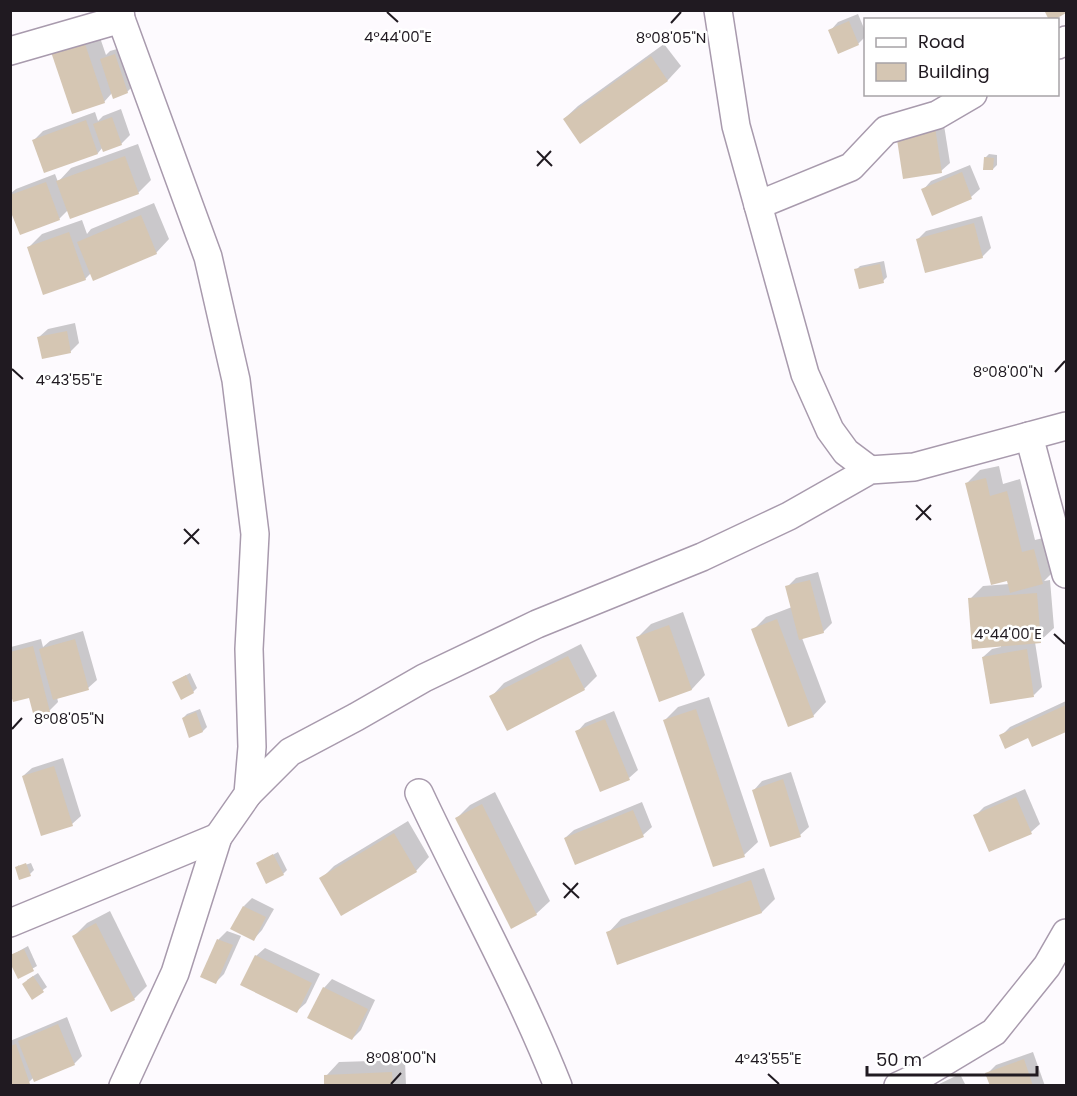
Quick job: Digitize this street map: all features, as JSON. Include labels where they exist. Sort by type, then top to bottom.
[{"type":"street","points":[[718,10],[736,126],[805,374],[830,430],[846,452],[870,470]]},
{"type":"street","points":[[10,51],[121,15],[208,257],[236,380],[255,534],[249,649],[252,747],[248,794]]},
{"type":"street","points":[[758,205],[851,168],[886,130],[937,115],[970,96]]},
{"type":"street","points":[[123,1086],[175,973],[218,837],[248,794],[290,752],[424,678],[537,624],[702,557],[789,516],[870,470],[914,467],[1066,426]]},
{"type":"street","points":[[1029,436],[1066,574]]},
{"type":"street","points":[[419,793],[458,876],[535,1027],[558,1086]]},
{"type":"street","points":[[10,923],[218,837]]},
{"type":"street","points":[[898,1086],[924,1074],[994,1032],[1047,966],[1066,933]]},
{"type":"building","points":[[1044,10],[1066,10],[1066,13],[1057,18],[1048,18]]},
{"type":"building","points":[[849,21],[859,45],[838,54],[828,30]]},
{"type":"building","points":[[83,38],[105,103],[72,114],[50,49]]},
{"type":"building","points":[[115,54],[128,93],[113,99],[100,59]]},
{"type":"building","points":[[651,56],[668,81],[580,144],[563,119]]},
{"type":"building","points":[[112,117],[122,145],[103,152],[93,124]]},
{"type":"building","points":[[86,120],[98,154],[44,173],[32,140]]},
{"type":"building","points":[[935,127],[942,173],[903,179],[896,133]]},
{"type":"building","points":[[125,156],[139,194],[70,219],[56,181]]},
{"type":"building","points":[[984,157],[994,158],[993,170],[983,170]]},
{"type":"building","points":[[962,172],[972,199],[932,216],[921,189]]},
{"type":"building","points":[[46,182],[60,220],[20,235],[10,210],[10,195]]},
{"type":"building","points":[[141,215],[157,254],[93,281],[77,242]]},
{"type":"building","points":[[974,223],[983,258],[925,273],[916,239]]},
{"type":"building","points":[[69,232],[86,280],[43,295],[27,247]]},
{"type":"building","points":[[880,264],[884,283],[859,289],[854,269]]},
{"type":"building","points":[[67,331],[71,353],[42,359],[37,337]]},
{"type":"building","points":[[986,478],[990,496],[1007,491],[1022,552],[1034,549],[1043,584],[1010,593],[1007,581],[991,585],[965,483]]},
{"type":"building","points":[[810,580],[824,633],[799,640],[785,586]]},
{"type":"building","points":[[1037,593],[1041,643],[972,649],[968,598]]},
{"type":"building","points":[[777,619],[814,717],[788,727],[751,629]]},
{"type":"building","points":[[669,625],[692,690],[659,702],[636,637]]},
{"type":"building","points":[[75,639],[89,690],[53,700],[39,649]]},
{"type":"building","points":[[33,646],[50,712],[34,717],[29,698],[13,702],[10,692],[10,652]]},
{"type":"building","points":[[1027,649],[1034,697],[990,704],[982,657]]},
{"type":"building","points":[[568,656],[585,690],[507,731],[489,696]]},
{"type":"building","points":[[186,675],[194,693],[181,700],[172,682]]},
{"type":"building","points":[[1066,705],[1066,732],[1032,747],[1028,738],[1005,749],[999,735]]},
{"type":"building","points":[[696,709],[745,857],[713,867],[663,720]]},
{"type":"building","points":[[196,712],[203,732],[189,738],[182,718]]},
{"type":"building","points":[[605,719],[630,780],[600,792],[575,731]]},
{"type":"building","points":[[54,766],[73,826],[41,836],[22,776]]},
{"type":"building","points":[[783,779],[801,837],[770,847],[752,790]]},
{"type":"building","points":[[1016,797],[1032,834],[989,852],[973,815]]},
{"type":"building","points":[[482,804],[537,915],[511,929],[455,818]]},
{"type":"building","points":[[633,810],[644,837],[575,865],[564,838]]},
{"type":"building","points":[[394,833],[417,872],[341,916],[319,878]]},
{"type":"building","points":[[273,854],[284,875],[266,884],[256,863]]},
{"type":"building","points":[[26,863],[31,876],[19,880],[15,867]]},
{"type":"building","points":[[751,880],[762,913],[617,965],[606,932]]},
{"type":"building","points":[[243,906],[266,917],[254,941],[230,929]]},
{"type":"building","points":[[96,923],[135,1000],[111,1012],[72,936]]},
{"type":"building","points":[[217,939],[233,945],[216,984],[200,977]]},
{"type":"building","points":[[24,949],[34,971],[18,979],[10,963],[10,955]]},
{"type":"building","points":[[255,955],[312,983],[297,1013],[240,985]]},
{"type":"building","points":[[33,976],[44,992],[32,1000],[22,984]]},
{"type":"building","points":[[323,987],[368,1009],[352,1040],[307,1018]]},
{"type":"building","points":[[58,1024],[75,1065],[34,1082],[18,1041]]},
{"type":"building","points":[[16,1044],[30,1084],[25,1086],[10,1086],[10,1046]]},
{"type":"building","points":[[1024,1059],[1033,1086],[990,1086],[985,1073]]},
{"type":"building","points":[[392,1072],[393,1086],[324,1086],[324,1075]]}]
